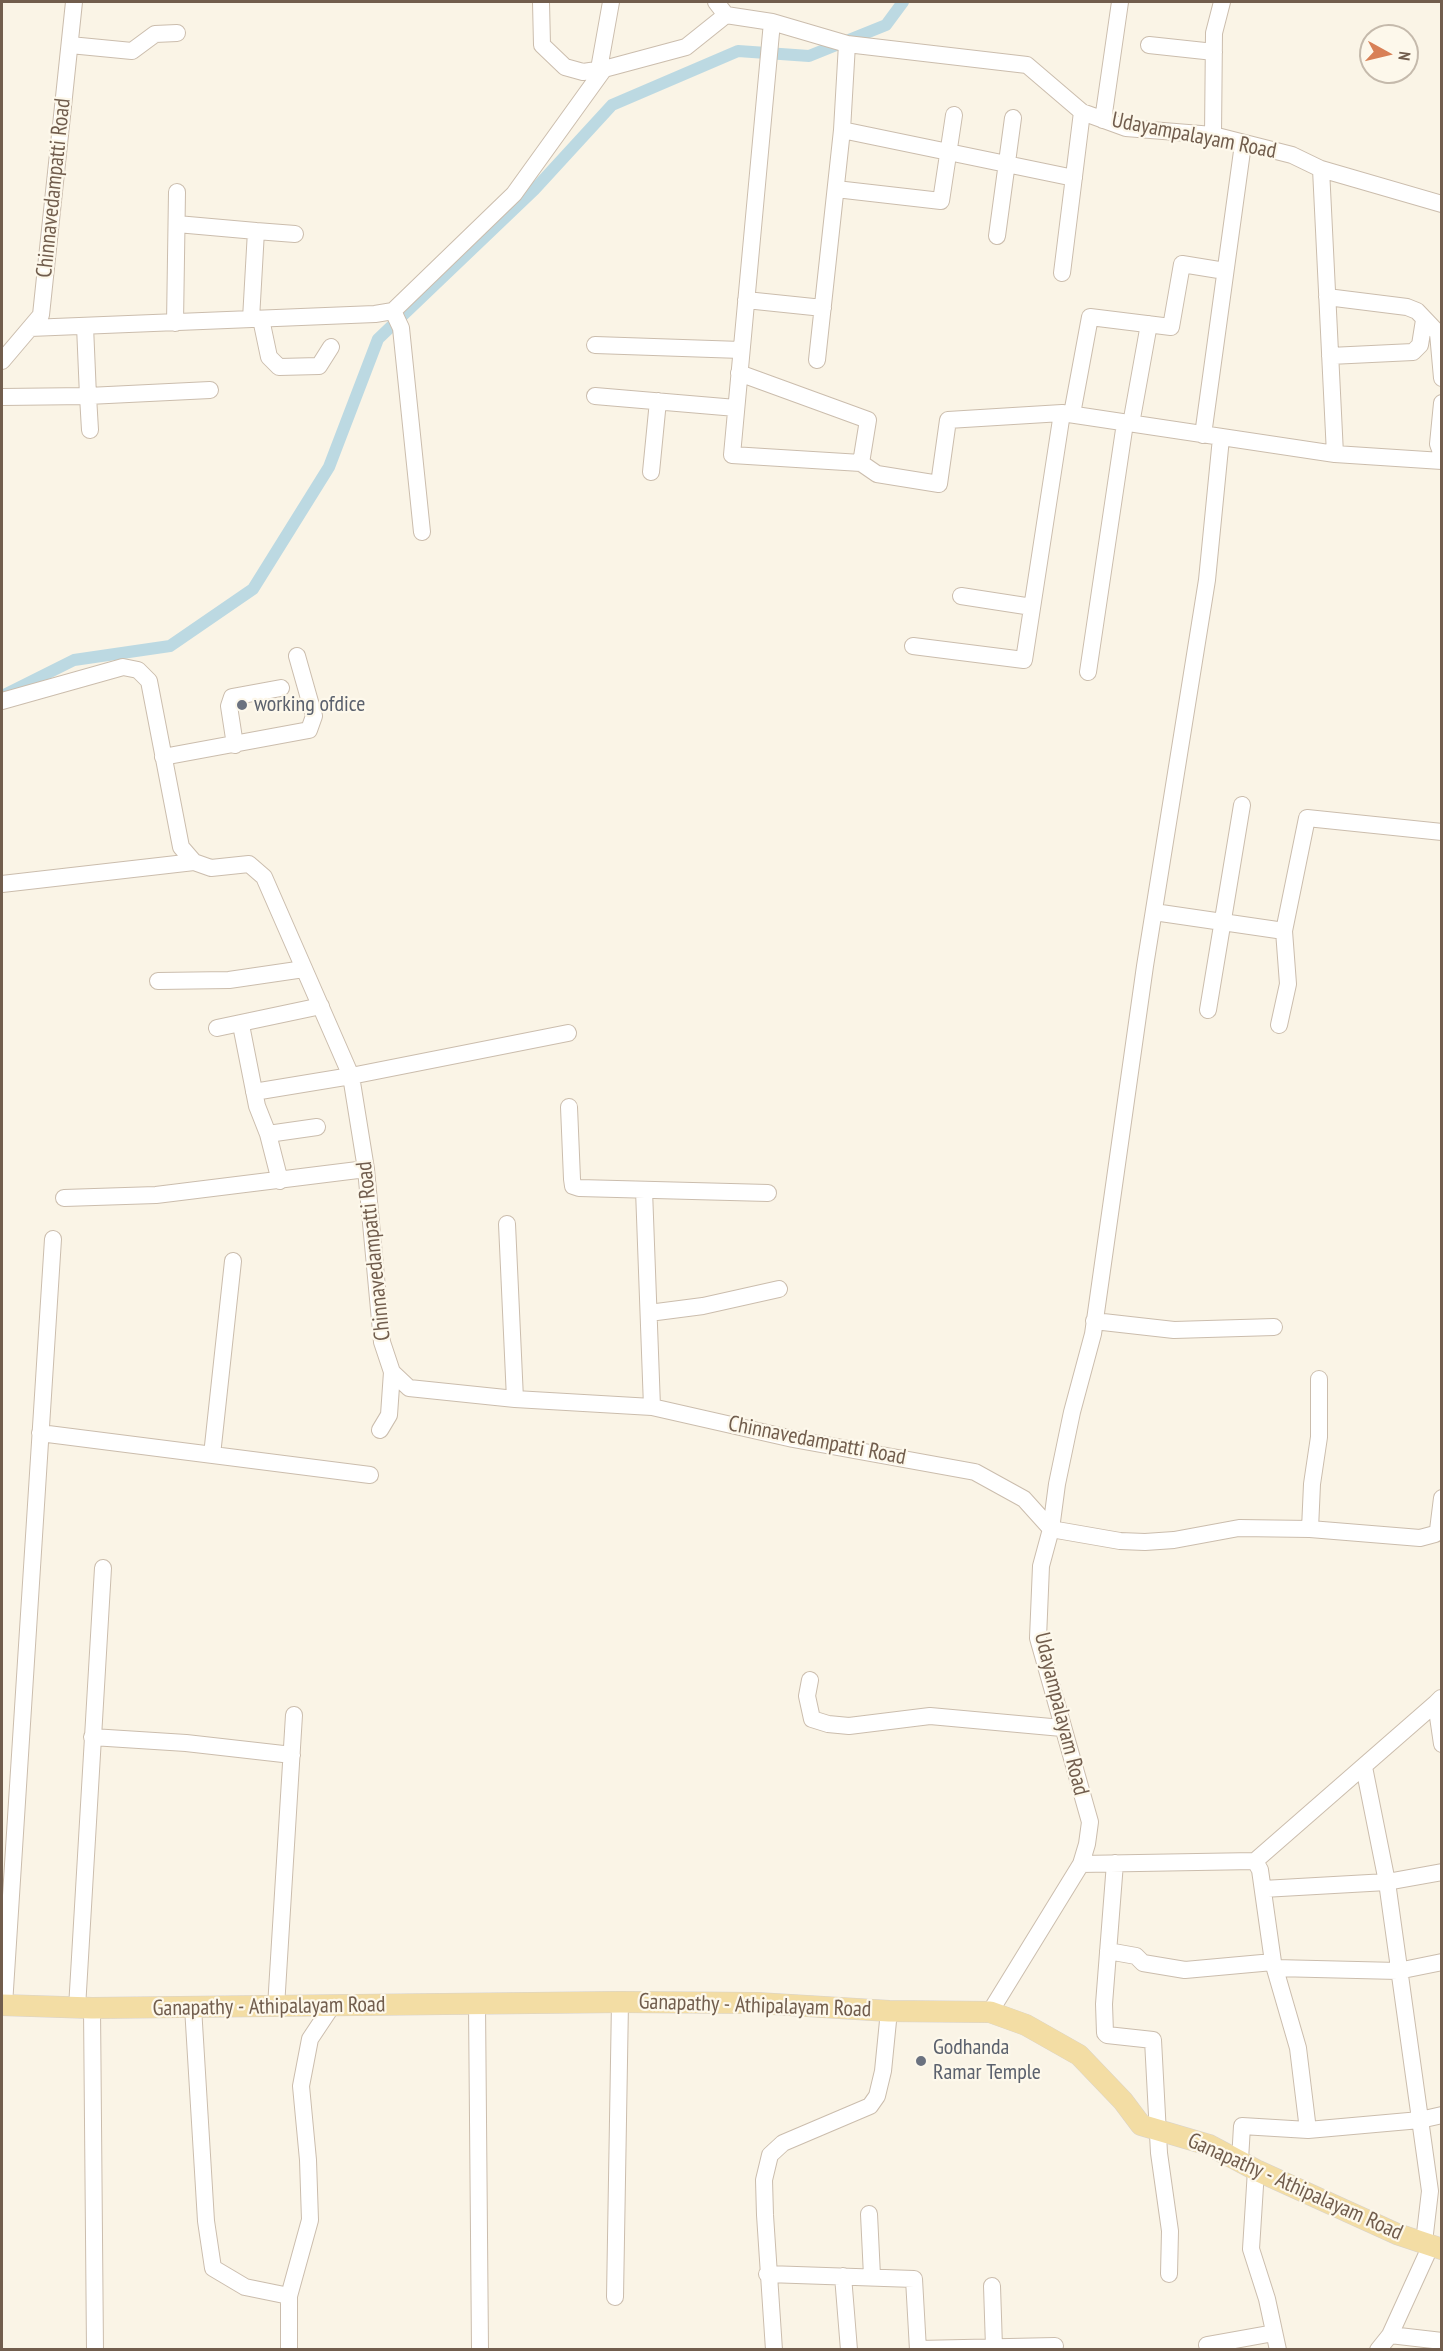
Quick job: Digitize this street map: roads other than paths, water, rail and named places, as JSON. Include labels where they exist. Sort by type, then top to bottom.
[{"type":"main road","name":"Ganapathy - Athipalayam Road","points":[[3,2005],[85,2008],[620,2002],[758,2003],[889,2011],[990,2012],[1026,2025],[1079,2055],[1123,2101],[1141,2125],[1209,2145],[1397,2234],[1432,2245]]},
{"type":"street","name":"Chinnavedampatti Road","points":[[2,361],[41,315],[74,2]]},
{"type":"street","points":[[540,2],[542,45],[565,67],[584,72],[686,47],[721,8]]},
{"type":"street","points":[[30,328],[375,314],[393,311],[514,194],[601,69],[611,2]]},
{"type":"street","points":[[1103,120],[1120,2]]},
{"type":"street","points":[[1213,135],[1214,33],[1222,2]]},
{"type":"street","name":"Udayampalayam Road","points":[[721,8],[772,26],[807,32],[846,44],[1027,65],[1082,112],[1126,128],[1213,135],[1292,155],[1321,169],[1442,204]]},
{"type":"street","points":[[772,26],[732,455],[861,463],[877,474],[939,484],[948,420],[1067,413],[1335,454],[1442,461]]},
{"type":"street","points":[[70,45],[132,51],[155,34],[177,33]]},
{"type":"street","points":[[817,360],[842,130],[846,44]]},
{"type":"street","points":[[1149,45],[1214,52]]},
{"type":"street","points":[[1062,273],[1082,112]]},
{"type":"street","points":[[836,189],[941,201],[954,115]]},
{"type":"street","points":[[998,236],[1013,118]]},
{"type":"street","points":[[842,130],[1074,178]]},
{"type":"street","points":[[1203,435],[1243,144]]},
{"type":"street","points":[[1321,169],[1335,454]]},
{"type":"street","points":[[175,323],[177,192]]},
{"type":"street","points":[[177,224],[295,234]]},
{"type":"street","points":[[256,231],[256,319],[270,357],[279,367],[319,366],[330,346]]},
{"type":"street","points":[[913,646],[1024,660],[1067,413],[1090,317],[1171,327],[1182,264],[1225,271]]},
{"type":"street","points":[[1327,297],[1407,307],[1417,311],[1438,333],[1442,378]]},
{"type":"street","points":[[746,300],[823,308]]},
{"type":"street","points":[[393,311],[401,328],[422,532]]},
{"type":"street","points":[[1330,356],[1413,352],[1420,345],[1424,320]]},
{"type":"street","points":[[1088,672],[1128,423],[1149,324]]},
{"type":"street","points":[[85,326],[90,430]]},
{"type":"street","points":[[595,345],[741,350]]},
{"type":"street","points":[[739,373],[868,420],[861,463]]},
{"type":"street","points":[[2,397],[88,396],[210,390]]},
{"type":"street","points":[[595,396],[736,408]]},
{"type":"street","points":[[651,472],[658,401]]},
{"type":"street","points":[[1442,403],[1438,444],[1442,455]]},
{"type":"street","name":"Udayampalayam Road","points":[[990,2012],[1080,1864],[1090,1822],[1038,1638],[1041,1566],[1051,1529],[1063,1453],[1095,1321],[1111,1190],[1207,580],[1221,438]]},
{"type":"street","points":[[961,596],[1032,607]]},
{"type":"street","points":[[163,758],[309,730],[314,716],[297,656]]},
{"type":"street","points":[[2,701],[123,667],[138,670],[149,681],[181,847],[194,862]]},
{"type":"street","points":[[235,745],[229,706],[232,697],[281,688]]},
{"type":"street","points":[[1208,1010],[1242,805]]},
{"type":"street","points":[[1279,1025],[1288,984],[1284,931],[1307,818],[1442,832]]},
{"type":"street","name":"Chinnavedampatti Road","points":[[2,884],[194,862],[211,867],[249,864],[264,877],[351,1076],[366,1169],[382,1342],[392,1372],[409,1388],[514,1399],[652,1407],[793,1439],[975,1472],[1024,1499],[1051,1529]]},
{"type":"street","points":[[1154,912],[1284,931]]},
{"type":"street","points":[[159,981],[229,980],[304,969]]},
{"type":"street","points":[[217,1028],[321,1006]]},
{"type":"street","points":[[241,1024],[254,1092],[268,1134],[279,1181]]},
{"type":"street","points":[[254,1092],[351,1076],[568,1032]]},
{"type":"street","points":[[568,1107],[573,1186],[768,1193]]},
{"type":"street","points":[[268,1134],[317,1127]]},
{"type":"street","points":[[64,1198],[156,1195],[366,1169]]},
{"type":"street","points":[[645,1190],[652,1407]]},
{"type":"street","points":[[507,1224],[514,1399]]},
{"type":"street","points":[[3,2005],[53,1239]]},
{"type":"street","points":[[212,1455],[233,1261]]},
{"type":"street","points":[[649,1313],[703,1306],[779,1288]]},
{"type":"street","points":[[1095,1321],[1174,1330],[1274,1327]]},
{"type":"street","points":[[380,1430],[389,1415],[392,1372]]},
{"type":"street","points":[[1310,1529],[1312,1484],[1319,1437],[1319,1379]]},
{"type":"street","points":[[40,1433],[370,1475]]},
{"type":"street","points":[[1051,1529],[1120,1541],[1145,1542],[1174,1540],[1239,1528],[1310,1529],[1420,1538],[1440,1531],[1442,1498]]},
{"type":"street","points":[[95,2349],[85,2008],[92,1737],[103,1568]]},
{"type":"street","points":[[810,1680],[807,1696],[812,1719],[828,1724],[849,1726],[930,1716],[1062,1728]]},
{"type":"street","points":[[1439,1700],[1442,1744]]},
{"type":"street","points":[[1080,1864],[1255,1861],[1439,1700]]},
{"type":"street","points":[[276,2007],[294,1715]]},
{"type":"street","points":[[92,1737],[186,1743],[292,1755]]},
{"type":"street","points":[[1364,1767],[1387,1882],[1430,2191],[1432,2245],[1390,2335],[1378,2349]]},
{"type":"street","points":[[1255,1861],[1260,1870],[1274,1965],[1298,2048],[1308,2130]]},
{"type":"street","points":[[1115,1863],[1104,2004],[1105,2033],[1107,2036],[1153,2040],[1158,2130],[1170,2231],[1169,2274]]},
{"type":"street","points":[[1263,1889],[1387,1882],[1442,1872]]},
{"type":"street","points":[[1108,1951],[1136,1956],[1143,1963],[1185,1970],[1274,1965],[1398,1971],[1442,1962]]},
{"type":"street","points":[[615,2298],[620,2002]]},
{"type":"street","points":[[477,2004],[480,2349]]},
{"type":"street","points":[[289,2349],[289,2296],[310,2220],[308,2160],[301,2086],[310,2038],[332,2006]]},
{"type":"street","points":[[193,2007],[206,2221],[213,2268],[245,2287],[289,2296]]},
{"type":"street","points":[[774,2349],[767,2274],[764,2180],[770,2155],[783,2143],[870,2106],[877,2096],[883,2071],[889,2011]]},
{"type":"street","points":[[1207,2345],[1276,2341],[1251,2249],[1249,2165],[1242,2126],[1308,2130],[1420,2120],[1442,2115]]},
{"type":"street","points":[[868,2214],[872,2276]]},
{"type":"street","points":[[767,2274],[914,2279],[918,2349],[1055,2346]]},
{"type":"street","points":[[843,2276],[849,2349]]},
{"type":"street","points":[[992,2286],[994,2347]]},
{"type":"street","points":[[1390,2335],[1442,2341]]},
{"type":"waterway","points":[[4,695],[74,660],[170,646],[253,589],[329,467],[378,339],[534,190],[612,105],[738,51],[809,56],[886,25],[903,2]]},
{"type":"place","name":"working ofdice","points":[[242,705]]},
{"type":"place","name":"Godhanda Ramar Temple","points":[[921,2061]]}]
